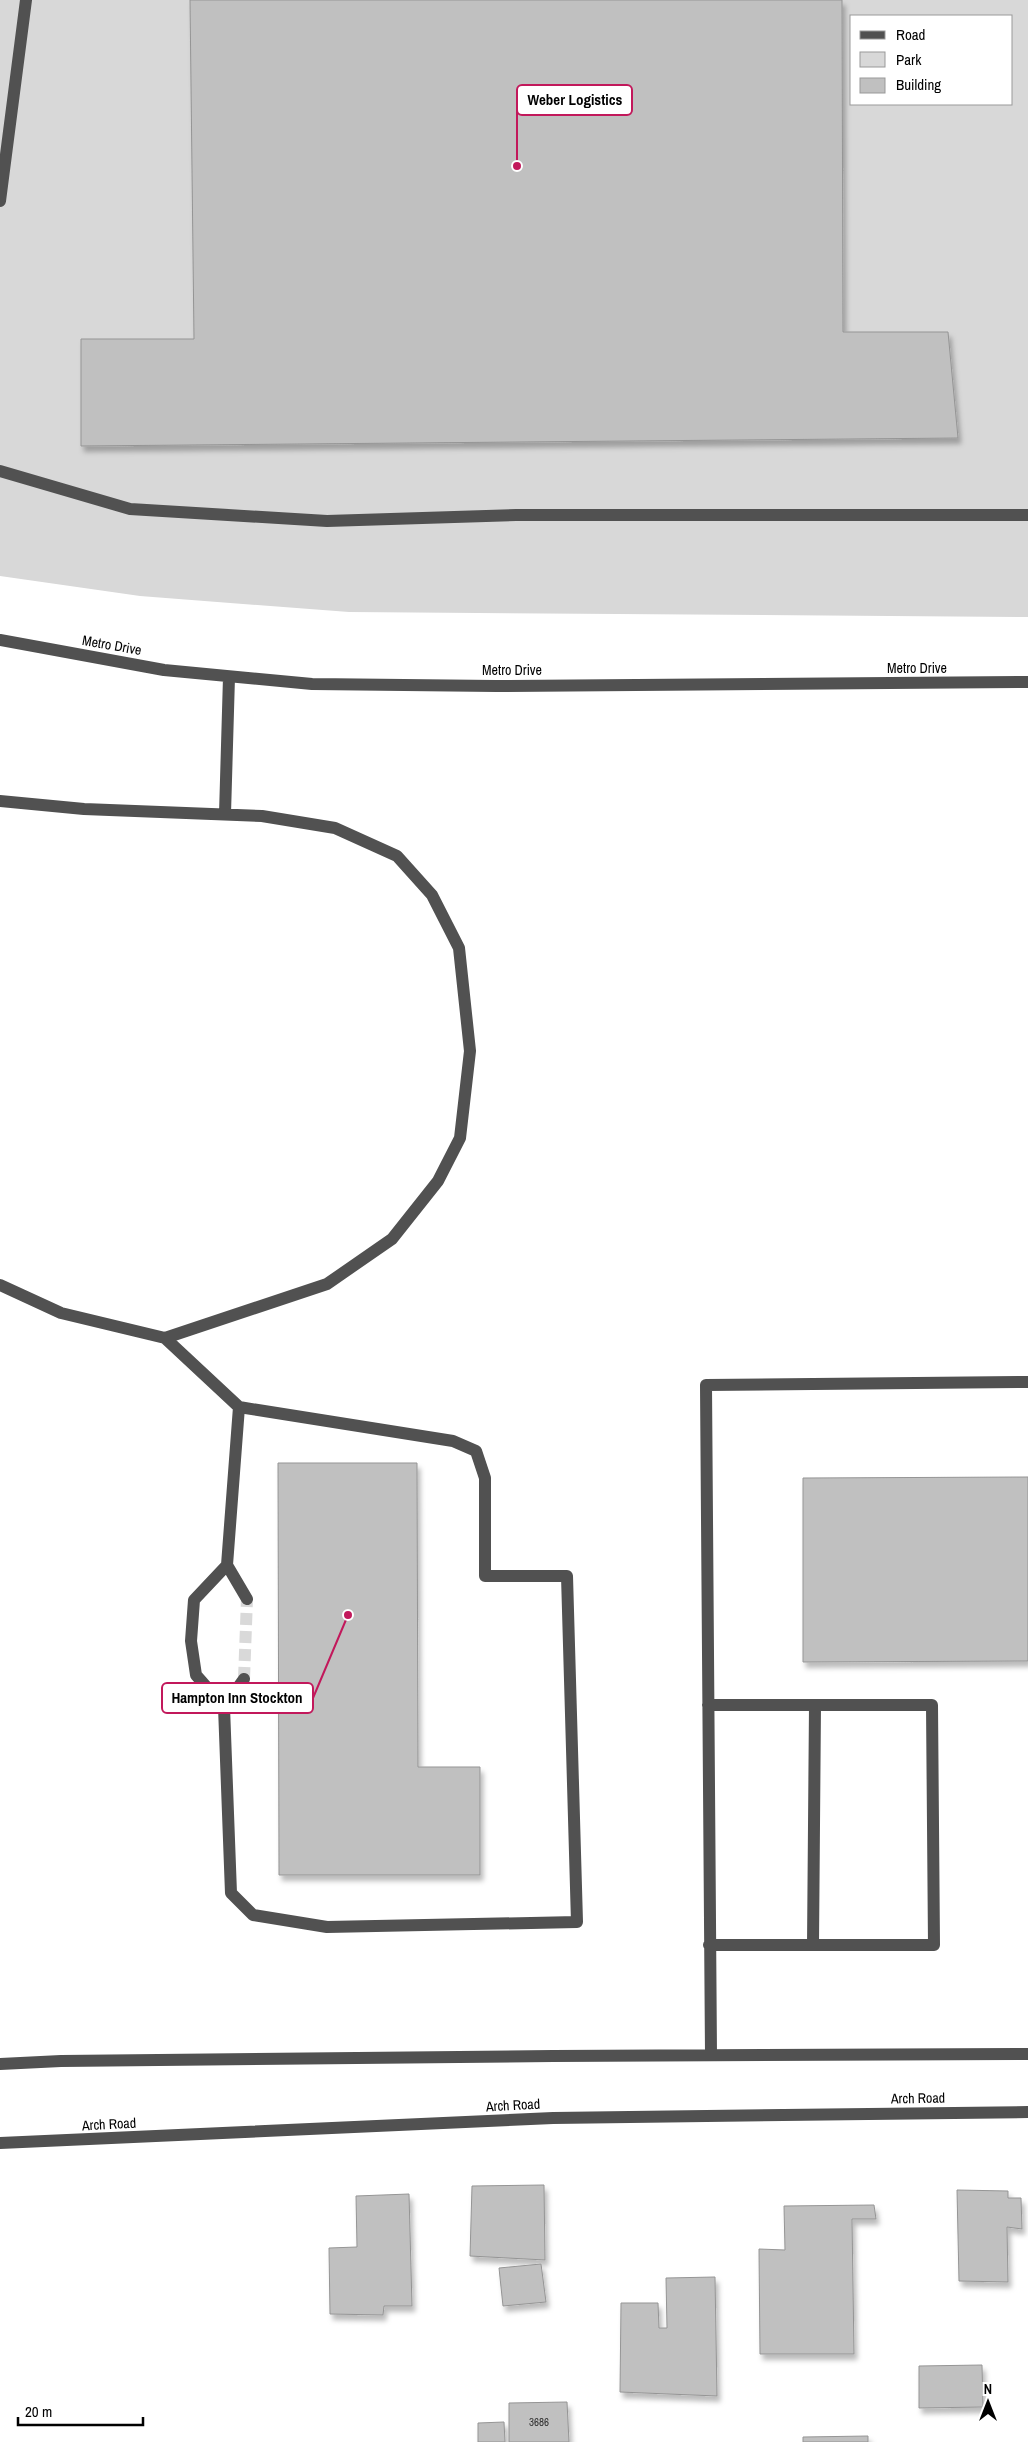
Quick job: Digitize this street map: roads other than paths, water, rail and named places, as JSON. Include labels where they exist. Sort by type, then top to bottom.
[{"type":"street","points":[[0,201],[26,0]]},
{"type":"street","points":[[0,471],[130,509],[327,521],[516,515],[1028,515]]},
{"type":"street","name":"Metro Drive","points":[[0,640],[164,670],[312,684],[496,686],[1028,682]]},
{"type":"street","points":[[225,814],[229,677]]},
{"type":"street","points":[[0,801],[84,810],[262,816],[335,828],[397,856],[432,895],[459,948],[470,1051],[460,1138],[438,1181],[392,1239],[327,1284],[165,1338]]},
{"type":"street","points":[[0,1285],[61,1313],[165,1338],[239,1407],[453,1441],[476,1451],[485,1478],[485,1576],[567,1576],[577,1922],[327,1927],[253,1915],[231,1893],[224,1707],[244,1679]]},
{"type":"street","points":[[711,2055],[706,1385],[1028,1382]]},
{"type":"street","points":[[239,1407],[227,1564],[246,1599]]},
{"type":"street","points":[[224,1707],[196,1675],[191,1641],[194,1600],[227,1564]]},
{"type":"street","points":[[708,1705],[932,1705],[934,1944],[709,1944]]},
{"type":"street","points":[[813,1944],[815,1705]]},
{"type":"street","points":[[0,2064],[711,2055],[1028,2054]]},
{"type":"street","name":"Arch Road","points":[[0,2143],[552,2118],[1028,2112]]},
{"type":"tunnel","points":[[244,1679],[247,1599]]},
{"type":"place","name":"Weber Logistics","points":[[517,166]]},
{"type":"place","name":"Hampton Inn Stockton","points":[[348,1615]]}]
